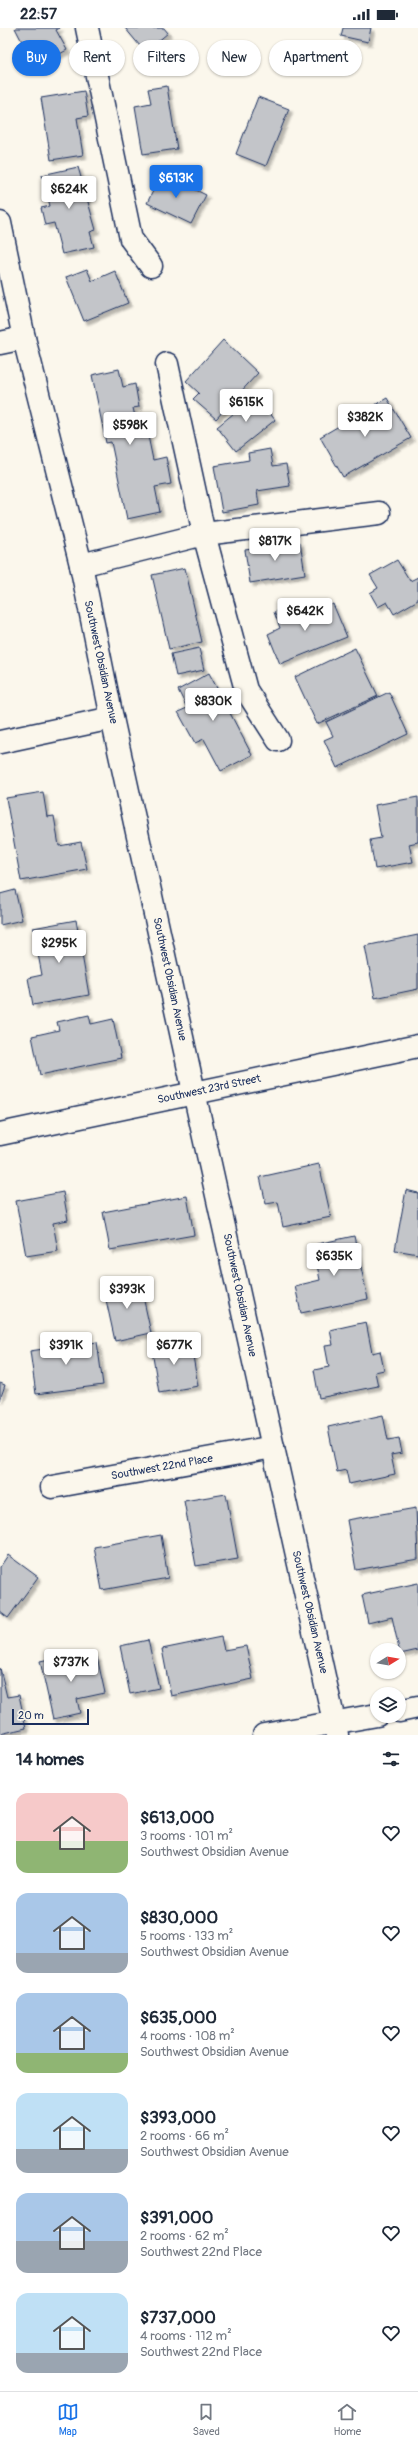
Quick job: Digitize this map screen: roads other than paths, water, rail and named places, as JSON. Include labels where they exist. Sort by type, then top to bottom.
[{"type":"street","points":[[87,28],[131,239],[151,266]]},
{"type":"street","name":"Southwest Obsidian Avenue","points":[[0,224],[24,338],[81,565],[112,718],[194,1092],[273,1447],[339,1726]]},
{"type":"street","points":[[0,343],[24,338]]},
{"type":"street","points":[[167,364],[204,534],[246,690],[278,740]]},
{"type":"street","points":[[81,565],[204,534],[380,513]]},
{"type":"street","points":[[0,742],[112,718]]},
{"type":"street","name":"Southwest 23rd Street","points":[[0,1134],[418,1046]]},
{"type":"street","name":"Southwest 22nd Place","points":[[52,1487],[273,1447]]},
{"type":"street","points":[[406,1710],[418,1707]]},
{"type":"street","points":[[264,1735],[339,1726],[370,1717]]}]
